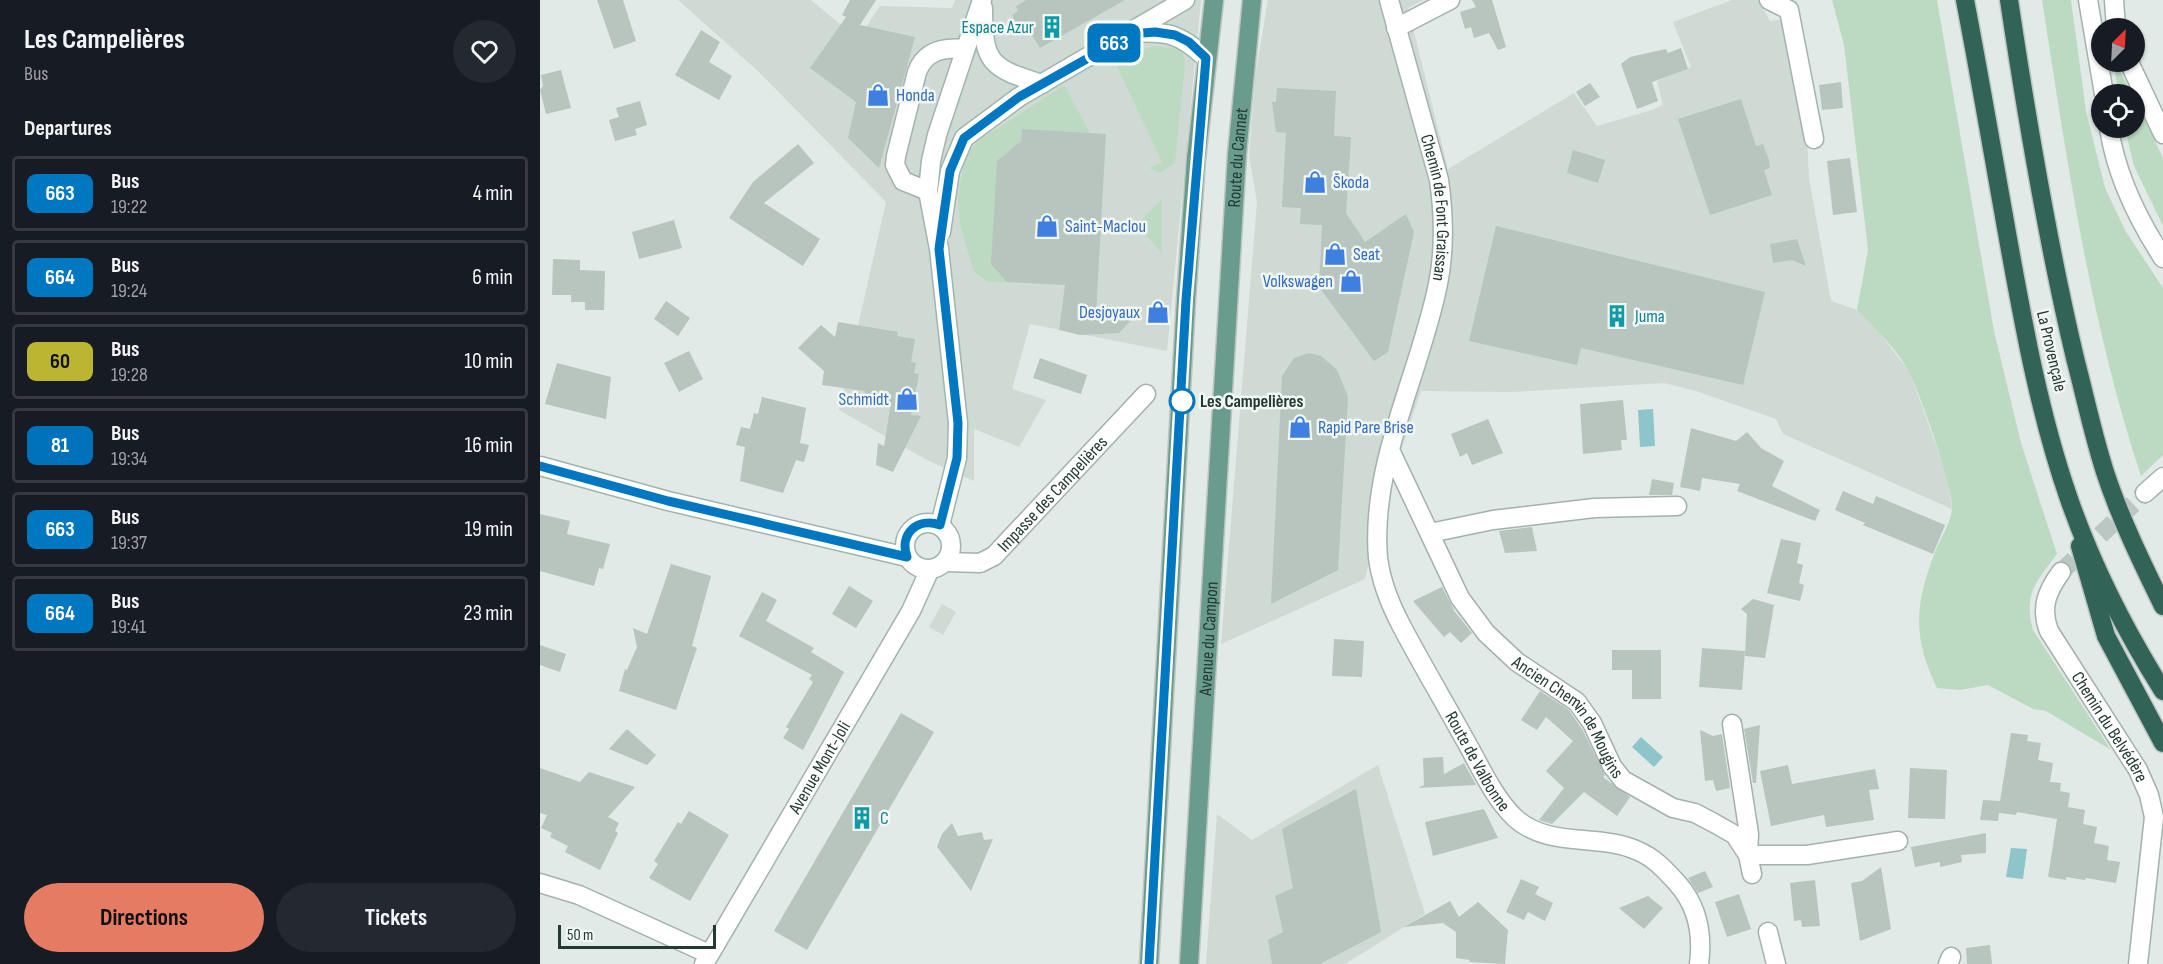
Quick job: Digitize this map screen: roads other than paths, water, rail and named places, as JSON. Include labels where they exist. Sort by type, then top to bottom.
[{"type":"highway","name":"La Provençale","points":[[1965,0],[2021,311],[2049,437],[2069,500],[2106,585],[2143,659],[2163,691]]},
{"type":"highway","name":"La Provençale","points":[[2008,0],[2027,122],[2060,291],[2087,404],[2105,472],[2130,536],[2163,606]]},
{"type":"highway","points":[[2069,500],[2090,589],[2106,636],[2163,743]]},
{"type":"main road","points":[[1149,964],[1195,171],[1214,0]]},
{"type":"main road","name":"Route du Cannet","points":[[1228,314],[1240,109],[1252,0]]},
{"type":"main road","name":"Avenue du Campon","points":[[1189,964],[1228,314]]},
{"type":"street","points":[[940,525],[957,458],[958,423],[939,249],[928,191],[935,144],[964,49],[982,0]]},
{"type":"street","points":[[982,0],[985,50],[993,63],[1011,74],[1042,84]]},
{"type":"street","points":[[939,249],[950,171],[964,138],[999,110],[1185,0]]},
{"type":"street","name":"Chemin de Font Graissan","points":[[1389,0],[1439,180],[1443,245],[1438,283],[1427,328],[1390,450]]},
{"type":"street","points":[[1396,28],[1450,0]]},
{"type":"street","points":[[1769,0],[1789,10],[1814,139]]},
{"type":"street","points":[[2088,0],[2101,84]]},
{"type":"street","points":[[2114,0],[2115,18]]},
{"type":"street","points":[[1131,34],[1155,32],[1175,35],[1189,42],[1206,58]]},
{"type":"street","points":[[928,191],[903,181],[895,165],[912,93],[921,62],[930,54],[950,48],[964,49]]},
{"type":"street","points":[[2134,72],[2163,134]]},
{"type":"street","points":[[2112,138],[2124,184],[2135,211],[2163,258]]},
{"type":"street","name":"Impasse des Campelières","points":[[938,566],[980,563],[994,556],[1146,394]]},
{"type":"street","name":"Ancien Chemin de Mougins","points":[[1390,450],[1460,598],[1471,615],[1517,662],[1577,702],[1592,723],[1616,773],[1633,786],[1673,808],[1695,813],[1735,835],[1748,855]]},
{"type":"street","name":"Route de Valbonne","points":[[1390,450],[1379,534],[1378,557],[1383,584],[1401,625],[1495,790],[1509,811],[1528,827],[1552,836],[1635,849],[1661,866],[1692,904],[1701,934],[1700,964]]},
{"type":"street","points":[[540,466],[668,501],[907,557],[917,567],[938,566],[949,556],[951,542],[945,530],[940,525],[925,522],[911,529],[905,542],[907,557]]},
{"type":"street","points":[[2145,493],[2163,477]]},
{"type":"street","points":[[1430,533],[1493,520],[1594,508],[1677,506]]},
{"type":"street","name":"Avenue Mont-Joli","points":[[706,959],[938,566]]},
{"type":"street","name":"Chemin du Belvédère","points":[[2061,572],[2044,602],[2044,617],[2049,631],[2138,770],[2149,795],[2154,818],[2138,964]]},
{"type":"street","name":"Ancien Chemin de Mougins","points":[[1732,724],[1749,834],[1748,855],[1752,874]]},
{"type":"street","points":[[1748,855],[1807,855],[1898,841]]},
{"type":"street","points":[[540,883],[579,896],[706,959]]},
{"type":"street","points":[[1768,932],[1776,964]]},
{"type":"water","points":[[1653,409],[1655,446],[1640,447],[1638,410]]},
{"type":"water","points":[[1641,737],[1663,757],[1654,767],[1632,747]]},
{"type":"water","points":[[2011,848],[2027,849],[2023,879],[2006,877]]},
{"type":"tunnel","points":[[2061,572],[2145,493]]},
{"type":"place","name":"Espace Azur","points":[[1052,27]]},
{"type":"place","name":"Honda","points":[[878,95]]},
{"type":"place","name":"Škoda","points":[[1315,182]]},
{"type":"place","name":"Saint-Maclou","points":[[1047,226]]},
{"type":"place","name":"Seat","points":[[1335,254]]},
{"type":"place","name":"Volkswagen","points":[[1351,281]]},
{"type":"place","name":"Desjoyaux","points":[[1158,312]]},
{"type":"place","name":"Juma","points":[[1617,316]]},
{"type":"place","name":"Schmidt","points":[[907,399]]},
{"type":"place","name":"Les Campelières","points":[[1182,401]]},
{"type":"place","name":"Rapid Pare Brise","points":[[1300,427]]},
{"type":"place","name":"C","points":[[862,818]]}]
